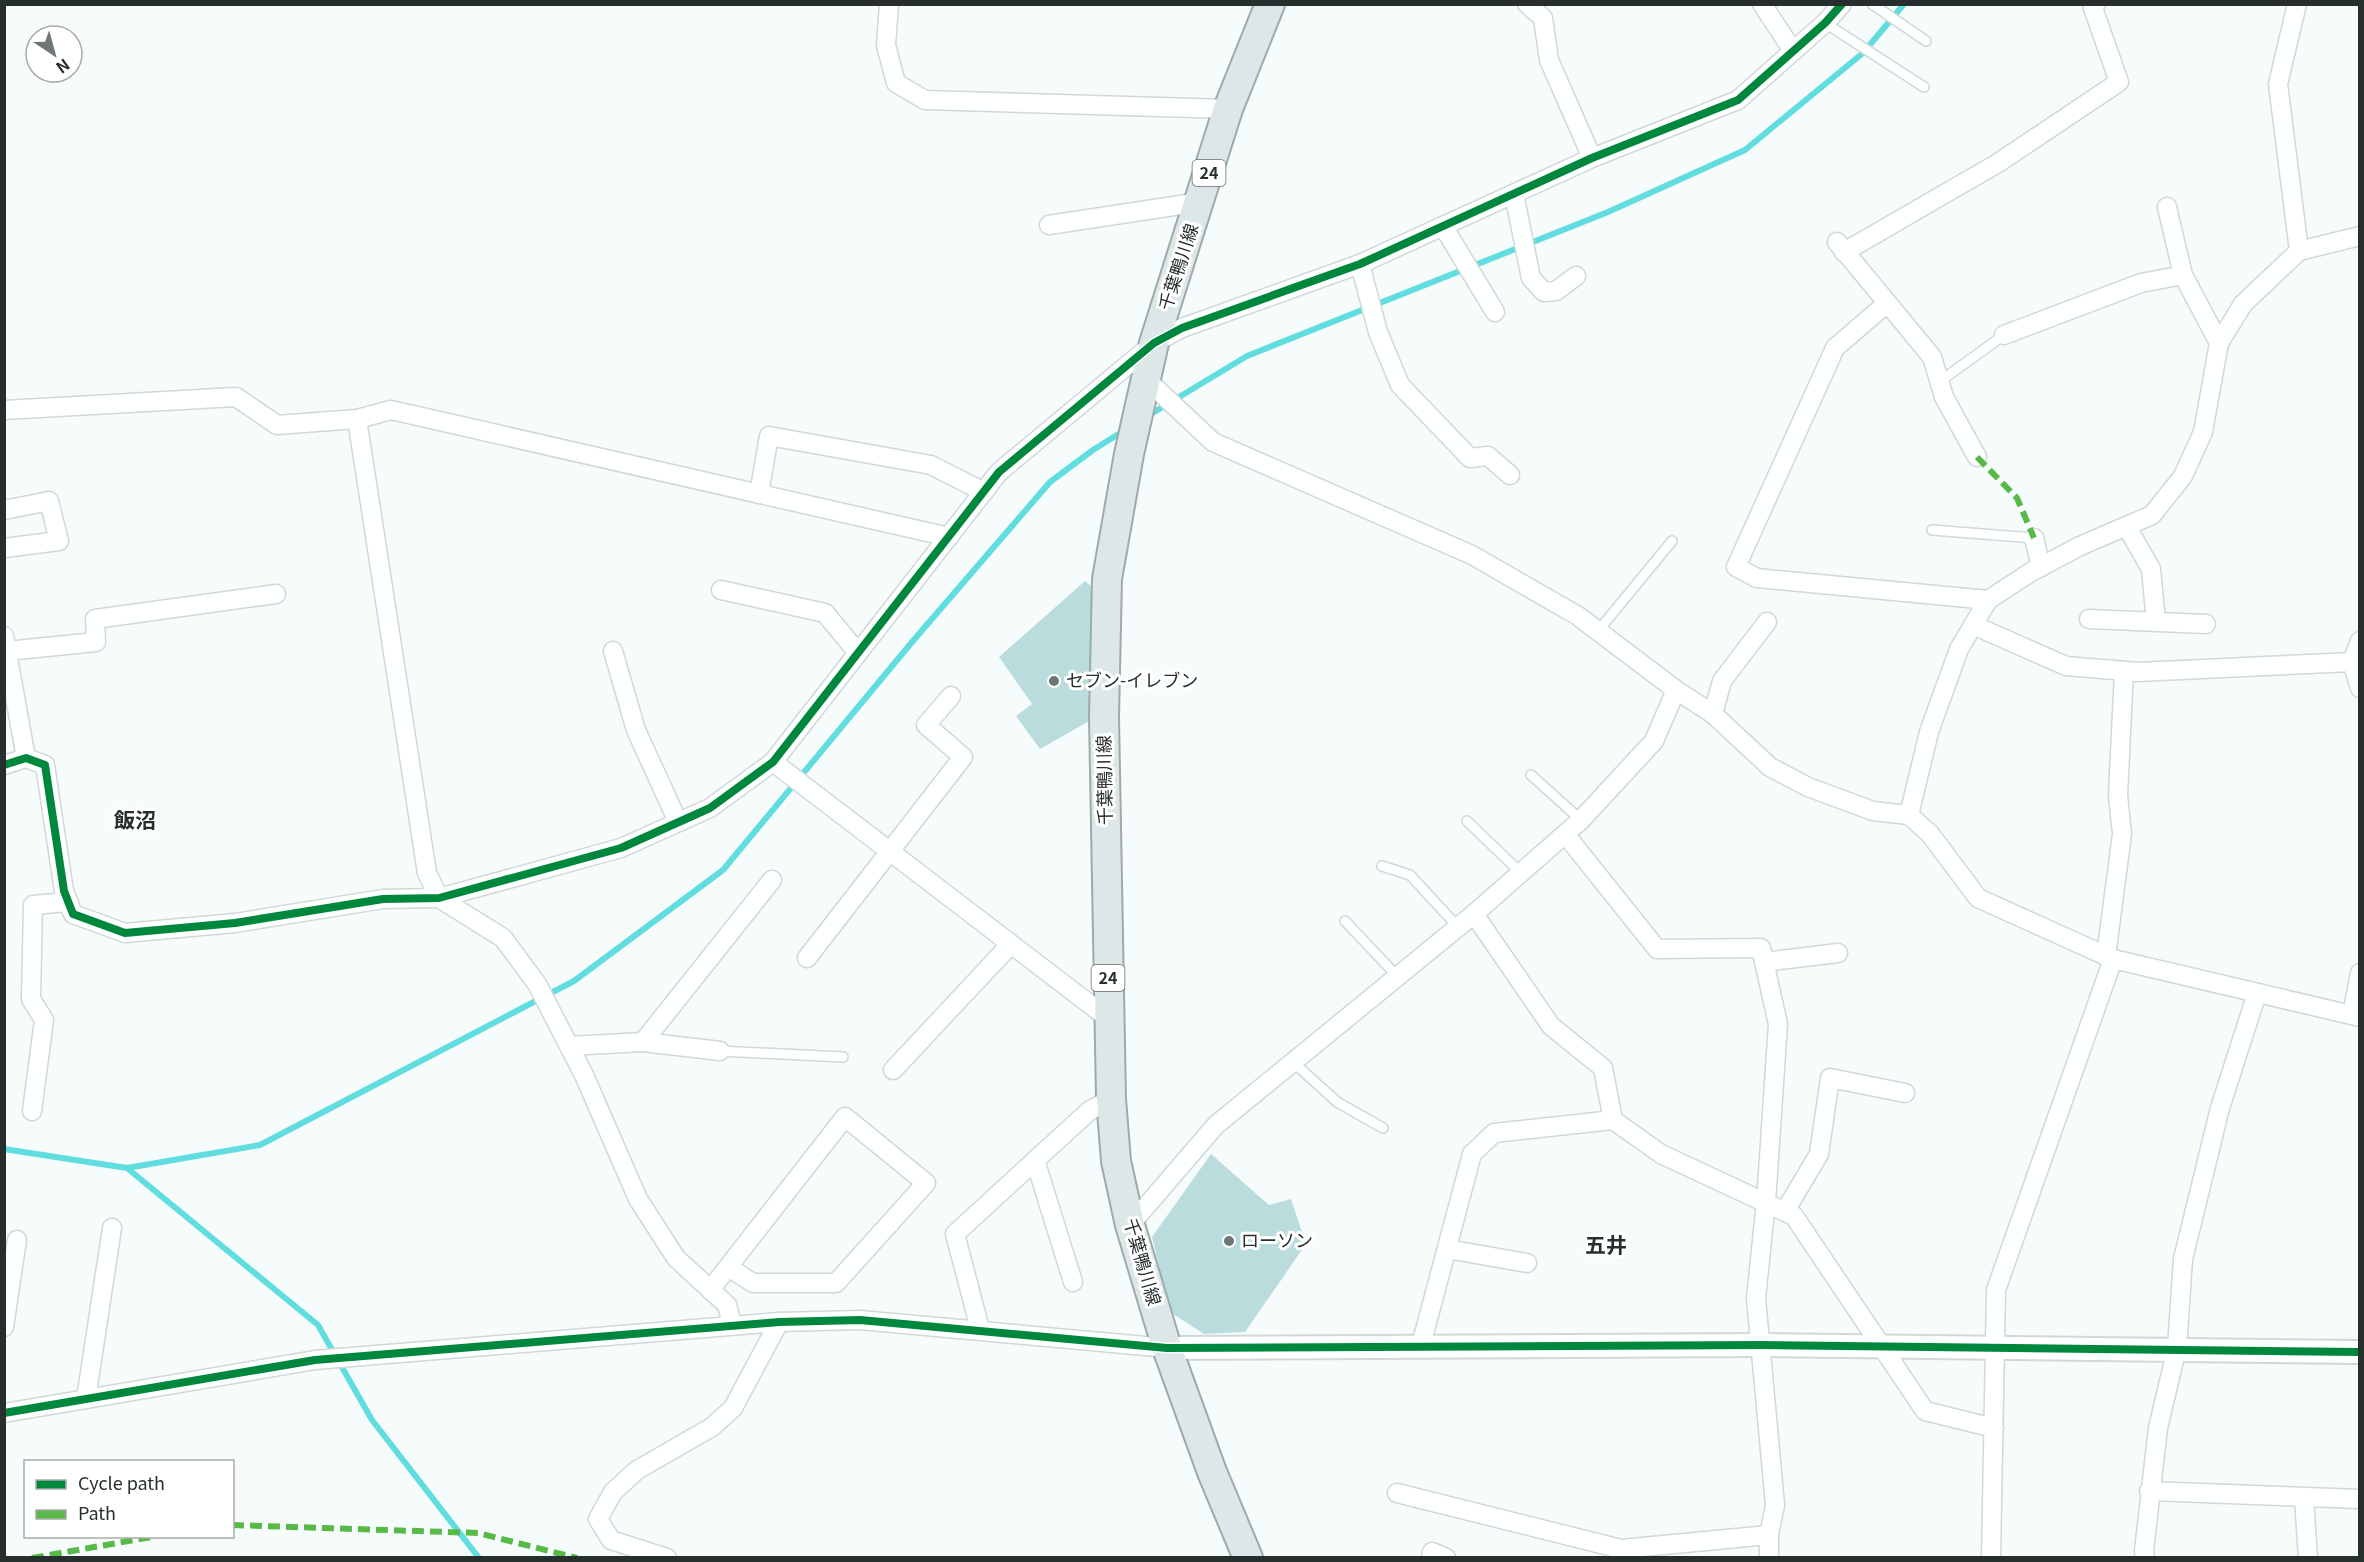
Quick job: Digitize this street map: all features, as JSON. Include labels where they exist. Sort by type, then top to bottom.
[{"type":"main road","name":"千葉鴨川線","points":[[1248,1557],[1212,1472],[1167,1348],[1130,1225],[1116,1161],[1111,1099],[1104,717],[1107,579],[1129,454],[1154,343],[1228,109],[1270,4]]},
{"type":"street","points":[[889,4],[886,45],[896,83],[925,100],[1228,109]]},
{"type":"street","points":[[1527,4],[1547,11],[1549,60],[1592,158]]},
{"type":"street","points":[[1762,4],[1793,51]]},
{"type":"street","points":[[4,765],[26,758],[45,765],[64,891],[73,914],[125,933],[235,923],[383,898],[439,898],[621,848],[710,808],[773,762],[999,472],[1154,343],[1182,328],[1360,264],[1592,158],[1738,100],[1825,23],[1842,4]]},
{"type":"street","points":[[1977,457],[1944,397],[1932,357],[1840,247],[1998,163],[2119,82],[2093,8],[2096,4]]},
{"type":"street","points":[[2297,4],[2278,84],[2299,252]]},
{"type":"street","points":[[1514,194],[1531,278],[1544,292],[1556,291],[1576,276]]},
{"type":"street","points":[[1049,225],[1200,202]]},
{"type":"street","points":[[2167,207],[2183,275],[2219,343]]},
{"type":"street","points":[[1443,226],[1495,312]]},
{"type":"street","points":[[1909,814],[1929,732],[1959,649],[1988,600],[2080,546],[2151,515],[2183,476],[2203,432],[2219,343],[2243,304],[2299,252],[2360,236]]},
{"type":"street","points":[[1360,264],[1378,332],[1400,385],[1470,458],[1488,456],[1509,475]]},
{"type":"street","points":[[2004,335],[2140,283],[2183,275]]},
{"type":"street","points":[[1886,304],[1835,348],[1736,567],[1757,578],[1988,600]]},
{"type":"street","points":[[1147,380],[1213,442],[1472,555],[1578,616],[1676,690],[1713,714],[1770,767],[1808,787],[1873,811],[1909,814],[1930,834],[1978,898],[2110,957],[2356,1016],[2360,973]]},
{"type":"street","points":[[4,410],[236,397],[277,425],[357,419],[391,410],[949,537]]},
{"type":"street","points":[[357,419],[427,873],[439,898],[503,938],[537,984],[584,1075],[638,1199],[676,1258],[727,1305],[732,1325]]},
{"type":"street","points":[[759,494],[769,436],[931,465],[984,492]]},
{"type":"street","points":[[4,510],[49,501],[59,541],[4,548]]},
{"type":"street","points":[[2127,527],[2151,569],[2157,622]]},
{"type":"street","points":[[2034,538],[2041,567]]},
{"type":"street","points":[[721,590],[825,613],[858,654]]},
{"type":"street","points":[[26,758],[6,644],[96,642],[95,619],[276,594]]},
{"type":"street","points":[[2089,619],[2206,624]]},
{"type":"street","points":[[1713,714],[1722,681],[1767,622]]},
{"type":"street","points":[[1973,625],[2066,666],[2124,671],[2352,662]]},
{"type":"street","points":[[2360,641],[2352,662],[2360,688]]},
{"type":"street","points":[[613,651],[636,730],[678,822]]},
{"type":"street","points":[[1991,1557],[1996,1290],[2110,957],[2122,834],[2118,795],[2124,671]]},
{"type":"street","points":[[1130,1225],[1216,1125],[1474,914],[1581,820],[1654,741],[1676,690]]},
{"type":"street","points":[[807,958],[963,758],[926,725],[951,696]]},
{"type":"street","points":[[773,762],[1109,1019]]},
{"type":"street","points":[[1565,834],[1657,949],[1761,948],[1778,1024],[1767,1202],[1756,1298],[1775,1505],[1769,1535],[1769,1557]]},
{"type":"street","points":[[643,1042],[772,880]]},
{"type":"street","points":[[32,1111],[44,1020],[31,999],[33,905],[68,902]]},
{"type":"street","points":[[1474,914],[1551,1026],[1603,1068],[1613,1120]]},
{"type":"street","points":[[893,1070],[1011,944]]},
{"type":"street","points":[[1764,962],[1838,953]]},
{"type":"street","points":[[2145,1557],[2149,1491],[2158,1428],[2177,1348],[2182,1259],[2220,1108],[2257,993]]},
{"type":"street","points":[[569,1046],[643,1042],[720,1051]]},
{"type":"street","points":[[1785,1212],[1819,1154],[1830,1078],[1905,1093]]},
{"type":"street","points":[[980,1329],[955,1234],[1089,1110],[1111,1099]]},
{"type":"street","points":[[710,1290],[845,1117],[926,1183],[837,1283],[753,1283],[728,1267]]},
{"type":"street","points":[[1421,1345],[1472,1154],[1494,1133],[1613,1120],[1661,1154],[1794,1216],[1926,1411],[1994,1428]]},
{"type":"street","points":[[1035,1160],[1072,1282]]},
{"type":"street","points":[[86,1399],[112,1228]]},
{"type":"street","points":[[4,1327],[17,1240]]},
{"type":"street","points":[[1447,1249],[1527,1263]]},
{"type":"street","points":[[4,1413],[315,1360],[778,1322],[860,1320],[980,1329],[1167,1348],[1762,1345],[2177,1348],[2360,1352]]},
{"type":"street","points":[[667,1557],[611,1540],[598,1519],[613,1492],[637,1470],[712,1427],[734,1408],[778,1322]]},
{"type":"street","points":[[2149,1491],[2360,1499]]},
{"type":"street","points":[[1397,1493],[1621,1549],[1769,1535]]},
{"type":"street","points":[[2304,1498],[2308,1557]]},
{"type":"street","points":[[1431,1557],[1432,1552],[1446,1557]]},
{"type":"lane","points":[[1872,4],[1926,41]]},
{"type":"lane","points":[[1825,23],[1924,87]]},
{"type":"lane","points":[[1939,382],[2004,335]]},
{"type":"lane","points":[[1932,530],[2034,538]]},
{"type":"lane","points":[[1598,631],[1672,541]]},
{"type":"lane","points":[[1531,775],[1581,820]]},
{"type":"lane","points":[[1467,821],[1521,873]]},
{"type":"lane","points":[[1382,866],[1410,875],[1458,927]]},
{"type":"lane","points":[[1345,921],[1398,976]]},
{"type":"lane","points":[[720,1051],[843,1057]]},
{"type":"lane","points":[[1293,1062],[1336,1102],[1383,1128]]},
{"type":"building","name":"セブン-イレブン","points":[[1085,581],[1098,592],[1091,720],[1040,749],[1016,716],[1032,704],[999,657]]},
{"type":"building","name":"ローソン","points":[[1211,1154],[1269,1205],[1291,1199],[1306,1244],[1245,1332],[1204,1334],[1170,1312],[1152,1237]]},
{"type":"waterway","points":[[1146,417],[1247,356],[1608,212],[1745,150],[1863,53],[1904,4]]},
{"type":"waterway","points":[[4,1149],[127,1168],[260,1145],[574,981],[723,870],[912,642],[1050,482],[1125,430]]},
{"type":"waterway","points":[[127,1168],[318,1325],[372,1420],[479,1558]]},
{"type":"marked path","points":[[1977,457],[2017,498],[2034,538]]},
{"type":"marked path","points":[[234,1525],[478,1533],[577,1558]]},
{"type":"marked path","points":[[32,1558],[146,1538]]},
{"type":"cycle path","points":[[4,765],[26,758],[45,765],[64,891],[73,914],[125,933],[235,923],[383,899],[439,898],[621,848],[710,808],[773,762],[999,472],[1154,343],[1182,328],[1360,264],[1592,158],[1738,100],[1825,23],[1842,4]]},
{"type":"cycle path","points":[[4,1413],[315,1360],[779,1322],[860,1320],[1167,1348],[1762,1345],[2360,1352]]},
{"type":"place","name":"セブン-イレブン","points":[[1054,681]]},
{"type":"place","name":"ローソン","points":[[1229,1241]]},
{"type":"district","name":"飯沼","points":[[135,821]]},
{"type":"district","name":"五井","points":[[1606,1246]]}]
